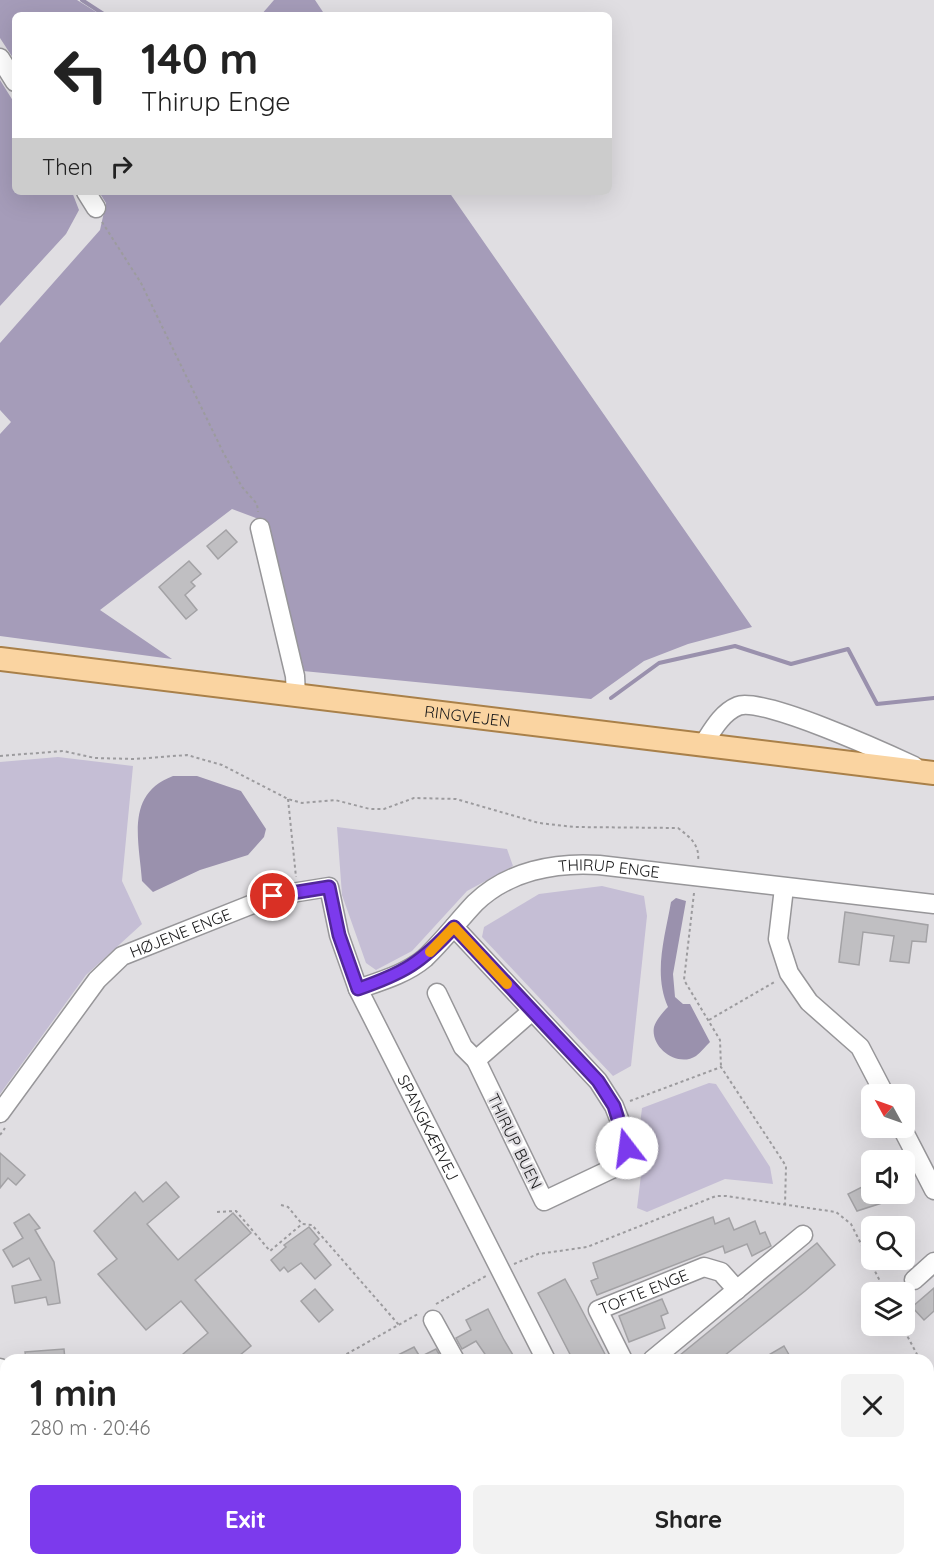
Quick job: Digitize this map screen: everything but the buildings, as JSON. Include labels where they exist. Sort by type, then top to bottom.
[{"type":"main road","name":"RINGVEJEN","points":[[0,659],[932,773]]},
{"type":"street","points":[[0,58],[12,77]]},
{"type":"street","points":[[88,195],[96,208]]},
{"type":"street","points":[[260,528],[295,676],[296,695]]},
{"type":"street","points":[[702,746],[727,712],[740,704],[759,705],[861,743],[932,773]]},
{"type":"street","name":"THIRUP ENGE","points":[[358,989],[396,976],[423,959],[477,901],[502,883],[549,866],[574,863],[934,904]]},
{"type":"street","name":"HØJENE ENGE","points":[[3,1120],[97,980],[122,956],[273,896],[329,887]]},
{"type":"street","name":"SPANGKÆRVEJ","points":[[329,887],[339,935],[358,989],[543,1354]]},
{"type":"street","points":[[784,888],[778,939],[789,973],[809,1002],[860,1047],[879,1084]]},
{"type":"street","points":[[454,927],[598,1081],[614,1106]]},
{"type":"street","name":"THIRUP BUEN","points":[[436,993],[463,1047],[476,1060],[544,1201],[620,1165],[626,1156],[623,1129],[614,1106]]},
{"type":"street","points":[[476,1060],[532,1011]]},
{"type":"street","points":[[907,1138],[934,1190]]},
{"type":"street","points":[[659,1354],[803,1235]]},
{"type":"street","points":[[914,1280],[934,1262]]},
{"type":"street","name":"TOFTE ENGE","points":[[620,1354],[598,1310],[704,1267],[721,1272],[737,1290]]},
{"type":"street","points":[[433,1320],[452,1354]]},
{"type":"street","points":[[0,1368],[0,1406]]},
{"type":"path","points":[[96,208],[141,283],[242,487],[256,504],[260,528]]},
{"type":"path","points":[[0,756],[63,751],[95,758],[135,759],[187,755],[222,765],[288,800],[302,803],[315,802]]},
{"type":"path","points":[[288,800],[298,891]]},
{"type":"path","points":[[709,1020],[789,973]]},
{"type":"path","points":[[614,1106],[722,1067],[786,1167],[785,1205]]},
{"type":"path","points":[[0,1135],[3,1120]]},
{"type":"path","points":[[501,1271],[538,1254],[587,1247],[716,1196],[836,1212],[851,1224],[880,1282]]},
{"type":"path","points":[[281,1205],[288,1207],[302,1224],[312,1225],[399,1325]]},
{"type":"path","points":[[217,1212],[236,1211],[270,1251],[302,1224]]},
{"type":"path","points":[[907,1336],[917,1354]]},
{"type":"shaded area","points":[[0,0],[77,0],[96,12],[12,12],[12,56],[0,38]]},
{"type":"shaded area","points":[[274,0],[315,0],[323,12],[264,12]]},
{"type":"shaded area","points":[[0,80],[12,99],[12,195],[73,195],[79,210],[66,234],[0,306]]},
{"type":"shaded area","points":[[101,195],[451,195],[752,627],[688,644],[644,661],[591,699],[303,671],[264,521],[232,509],[100,610],[172,659],[0,636],[0,434],[11,422],[0,410],[0,343],[100,230],[106,203]]},
{"type":"shaded area","points":[[58,757],[133,766],[122,881],[142,924],[86,975],[0,1094],[0,762]]},
{"type":"shaded area","points":[[173,776],[197,776],[241,791],[266,829],[264,837],[248,855],[200,870],[153,892],[142,881],[138,820],[147,794],[158,784]]},
{"type":"shaded area","points":[[337,827],[507,849],[513,866],[467,891],[412,951],[376,970],[366,963],[342,895]]},
{"type":"shaded area","points":[[602,886],[644,896],[647,916],[631,1066],[613,1076],[482,937],[484,927],[539,894]]},
{"type":"shaded area","points":[[676,898],[686,901],[673,974],[675,997],[683,1004],[690,1004],[710,1042],[696,1056],[689,1059],[674,1058],[667,1054],[656,1042],[654,1035],[656,1022],[668,1007],[661,981],[661,968],[663,942],[671,902]]},
{"type":"shaded area","points":[[709,1083],[716,1084],[770,1167],[773,1184],[725,1179],[647,1212],[637,1208],[643,1159],[639,1133],[642,1108]]},
{"type":"waterway","points":[[82,0],[100,12]]},
{"type":"waterway","points":[[611,698],[659,663],[735,646],[791,664],[848,649],[877,704],[934,698]]},
{"type":"slow traffic","points":[[430,952],[454,927],[507,984]]},
{"type":"route","points":[[273,896],[329,887],[339,935],[358,989],[396,976],[423,959],[454,927],[598,1081],[614,1106],[627,1148]]}]
